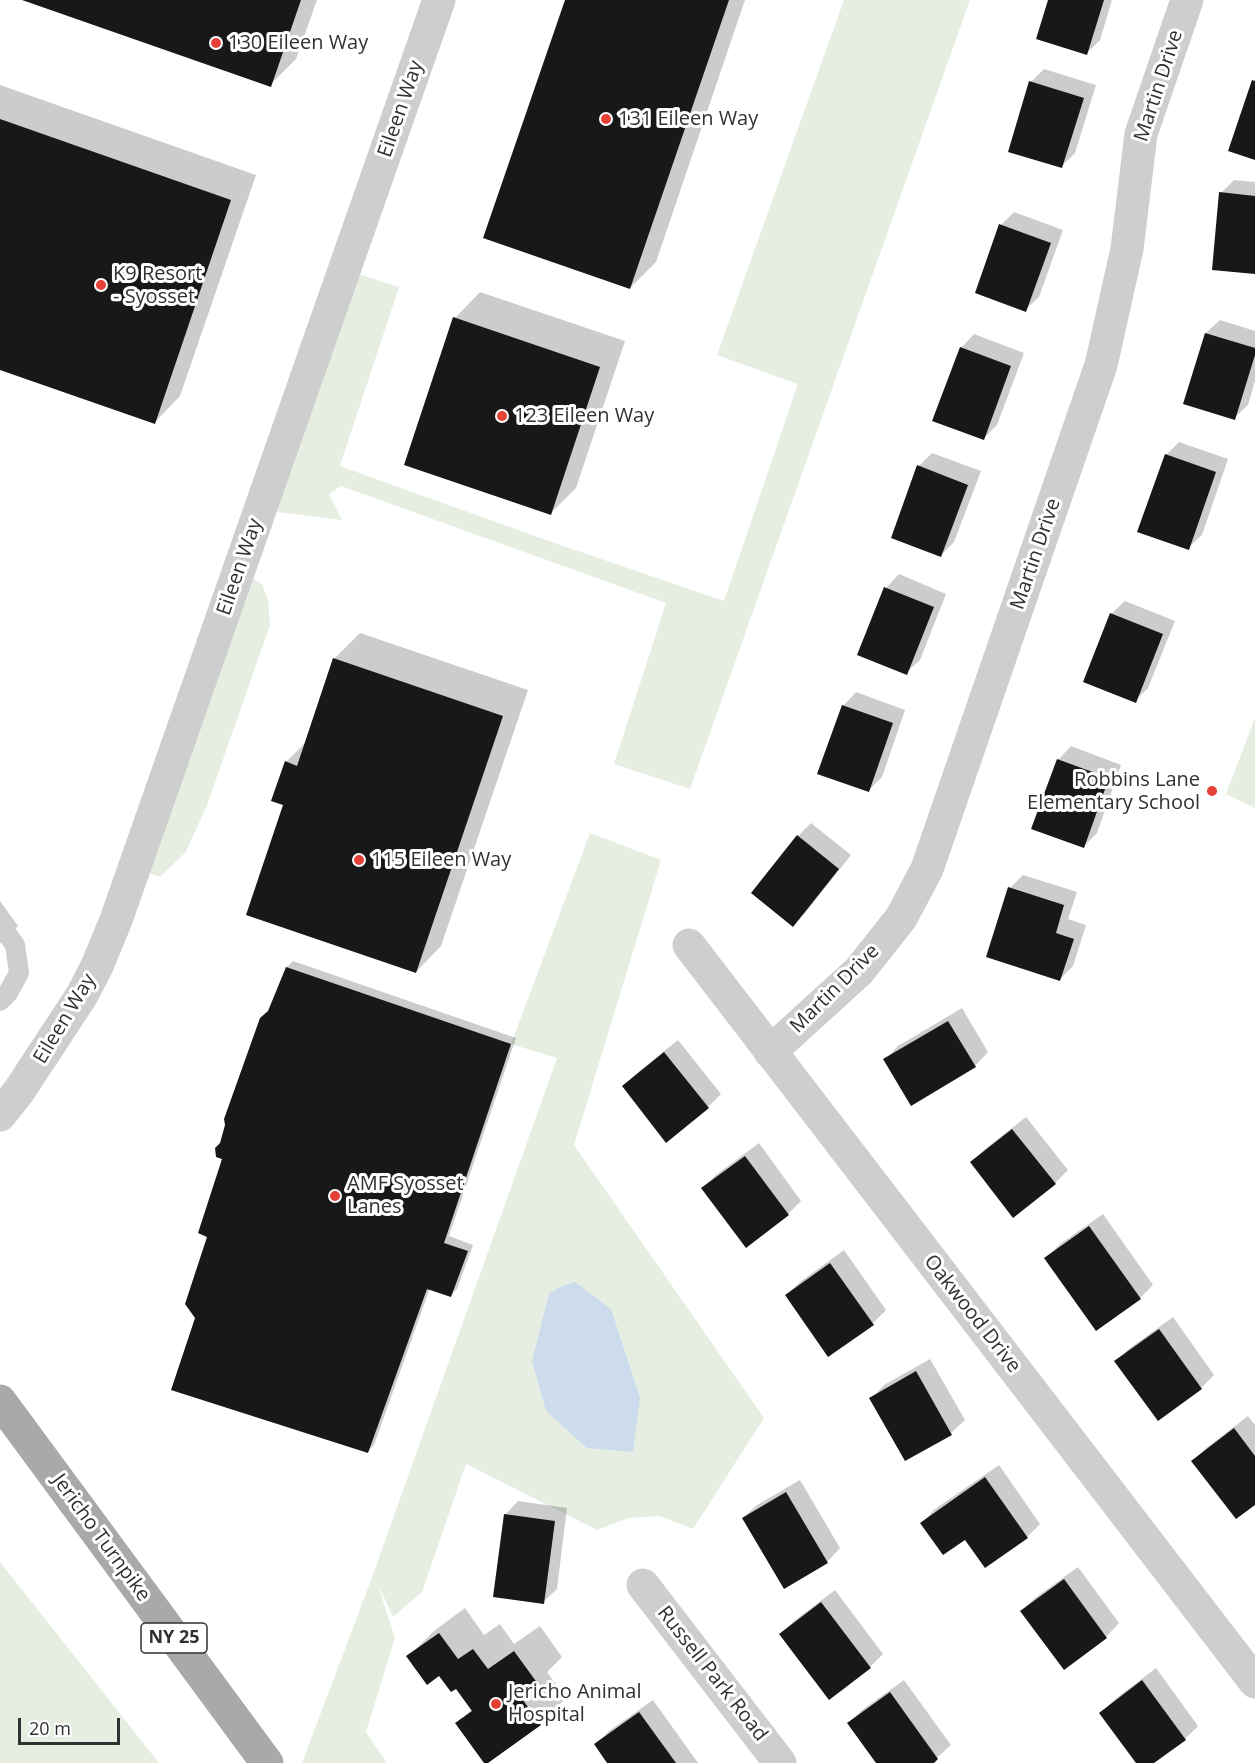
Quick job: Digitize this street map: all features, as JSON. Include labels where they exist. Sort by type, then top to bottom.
[{"type":"main road","name":"Jericho Turnpike","points":[[0,1401],[267,1763]]},
{"type":"street","name":"Eileen Way","points":[[0,1114],[20,1091],[81,995],[97,966],[116,920],[440,0]]},
{"type":"street","name":"Martin Drive","points":[[770,1052],[859,971],[901,918],[927,869],[1101,365],[1127,249],[1141,134],[1187,0]]},
{"type":"street","name":"Oakwood Drive","points":[[689,945],[1255,1682]]},
{"type":"street","name":"Russell Park Road","points":[[643,1585],[780,1763]]},
{"type":"lane","points":[[0,924],[15,945],[19,973],[8,993],[0,1001]]},
{"type":"shaded area","points":[[844,0],[970,0],[690,789],[614,764],[666,603],[341,486],[329,494],[342,520],[261,510],[345,270],[399,287],[340,466],[724,601],[798,384],[717,355]]},
{"type":"shaded area","points":[[239,571],[262,584],[268,600],[270,625],[206,808],[185,853],[160,877],[135,867]]},
{"type":"shaded area","points":[[1255,718],[1255,808],[1226,794]]},
{"type":"shaded area","points":[[590,833],[661,860],[574,1145],[764,1418],[693,1529],[660,1516],[629,1518],[597,1530],[466,1464],[422,1592],[393,1617],[377,1582],[395,1638],[366,1732],[387,1763],[302,1763],[374,1572],[557,1058],[511,1044]]},
{"type":"shaded area","points":[[0,1562],[159,1763],[0,1763]]},
{"type":"water","points":[[575,1282],[611,1309],[640,1398],[633,1452],[587,1448],[546,1411],[532,1361],[549,1294]]},
{"type":"building","name":"130 Eileen Way","points":[[22,0],[301,0],[271,87]]},
{"type":"building","name":"131 Eileen Way","points":[[565,0],[729,0],[630,289],[483,238]]},
{"type":"building","points":[[1048,0],[1104,0],[1087,55],[1036,39]]},
{"type":"building","points":[[1252,80],[1255,81],[1255,160],[1228,151]]},
{"type":"building","points":[[1029,81],[1084,98],[1062,168],[1008,152]]},
{"type":"building","name":"K9 Resort - Syosset","points":[[0,119],[231,200],[155,424],[0,370]]},
{"type":"building","points":[[1219,192],[1255,196],[1255,274],[1212,270]]},
{"type":"building","points":[[999,224],[1051,243],[1026,312],[975,293]]},
{"type":"building","name":"123 Eileen Way","points":[[453,317],[600,367],[551,515],[404,465]]},
{"type":"building","points":[[1205,333],[1255,348],[1255,355],[1235,420],[1183,404]]},
{"type":"building","points":[[960,347],[1011,366],[984,440],[932,421]]},
{"type":"building","points":[[1165,454],[1216,472],[1189,550],[1137,532]]},
{"type":"building","points":[[917,465],[968,485],[941,557],[891,538]]},
{"type":"building","points":[[884,587],[934,607],[907,675],[857,655]]},
{"type":"building","points":[[1110,613],[1163,634],[1136,703],[1083,682]]},
{"type":"building","name":"115 Eileen Way","points":[[333,658],[503,716],[416,973],[246,915],[283,805],[271,801],[285,761],[297,766]]},
{"type":"building","points":[[842,705],[893,723],[869,792],[817,774]]},
{"type":"building","points":[[1057,759],[1109,778],[1084,848],[1031,829]]},
{"type":"building","points":[[797,835],[839,869],[793,927],[751,893]]},
{"type":"building","points":[[1008,887],[1064,905],[1056,933],[1074,939],[1060,981],[986,957]]},
{"type":"building","name":"AMF Syosset Lanes","points":[[286,967],[511,1044],[444,1243],[468,1251],[451,1297],[427,1289],[368,1453],[171,1390],[195,1318],[185,1304],[207,1237],[198,1233],[222,1159],[216,1157],[215,1148],[220,1143],[225,1125],[224,1119],[260,1018],[268,1011]]},
{"type":"building","points":[[948,1021],[976,1067],[911,1106],[883,1059]]},
{"type":"building","points":[[664,1052],[709,1108],[666,1143],[622,1086]]},
{"type":"building","points":[[1012,1129],[1056,1184],[1013,1218],[970,1162]]},
{"type":"building","points":[[745,1156],[789,1215],[746,1248],[701,1188]]},
{"type":"building","points":[[1089,1226],[1141,1299],[1096,1331],[1044,1258]]},
{"type":"building","points":[[830,1263],[874,1325],[828,1357],[785,1295]]},
{"type":"building","points":[[1159,1329],[1202,1389],[1158,1421],[1114,1361]]},
{"type":"building","points":[[916,1371],[952,1435],[905,1461],[869,1398]]},
{"type":"building","points":[[1234,1428],[1255,1456],[1255,1505],[1236,1519],[1191,1461]]},
{"type":"building","points":[[985,1477],[1028,1538],[985,1568],[965,1540],[943,1555],[920,1523]]},
{"type":"building","points":[[786,1492],[828,1563],[784,1589],[742,1518]]},
{"type":"building","points":[[504,1514],[555,1521],[544,1604],[493,1597]]},
{"type":"building","points":[[1064,1579],[1107,1638],[1064,1670],[1020,1611]]},
{"type":"building","points":[[821,1602],[871,1668],[829,1700],[779,1634]]},
{"type":"building","name":"Jericho Animal Hospital","points":[[439,1633],[458,1659],[473,1649],[488,1669],[514,1651],[538,1684],[520,1696],[541,1725],[488,1763],[484,1763],[455,1723],[472,1711],[456,1689],[451,1692],[439,1676],[427,1685],[406,1656]]},
{"type":"building","points":[[1142,1680],[1186,1740],[1154,1763],[1136,1763],[1099,1713]]},
{"type":"building","points":[[890,1692],[938,1759],[934,1763],[876,1763],[847,1723]]},
{"type":"building","points":[[639,1712],[676,1763],[607,1763],[594,1744]]},
{"type":"place","name":"130 Eileen Way","points":[[216,43]]},
{"type":"place","name":"131 Eileen Way","points":[[606,119]]},
{"type":"place","name":"K9 Resort - Syosset","points":[[101,285]]},
{"type":"place","name":"123 Eileen Way","points":[[502,416]]},
{"type":"place","name":"Robbins Lane Elementary School","points":[[1212,791]]},
{"type":"place","name":"115 Eileen Way","points":[[359,860]]},
{"type":"place","name":"AMF Syosset Lanes","points":[[335,1196]]},
{"type":"place","name":"Jericho Animal Hospital","points":[[496,1704]]}]
